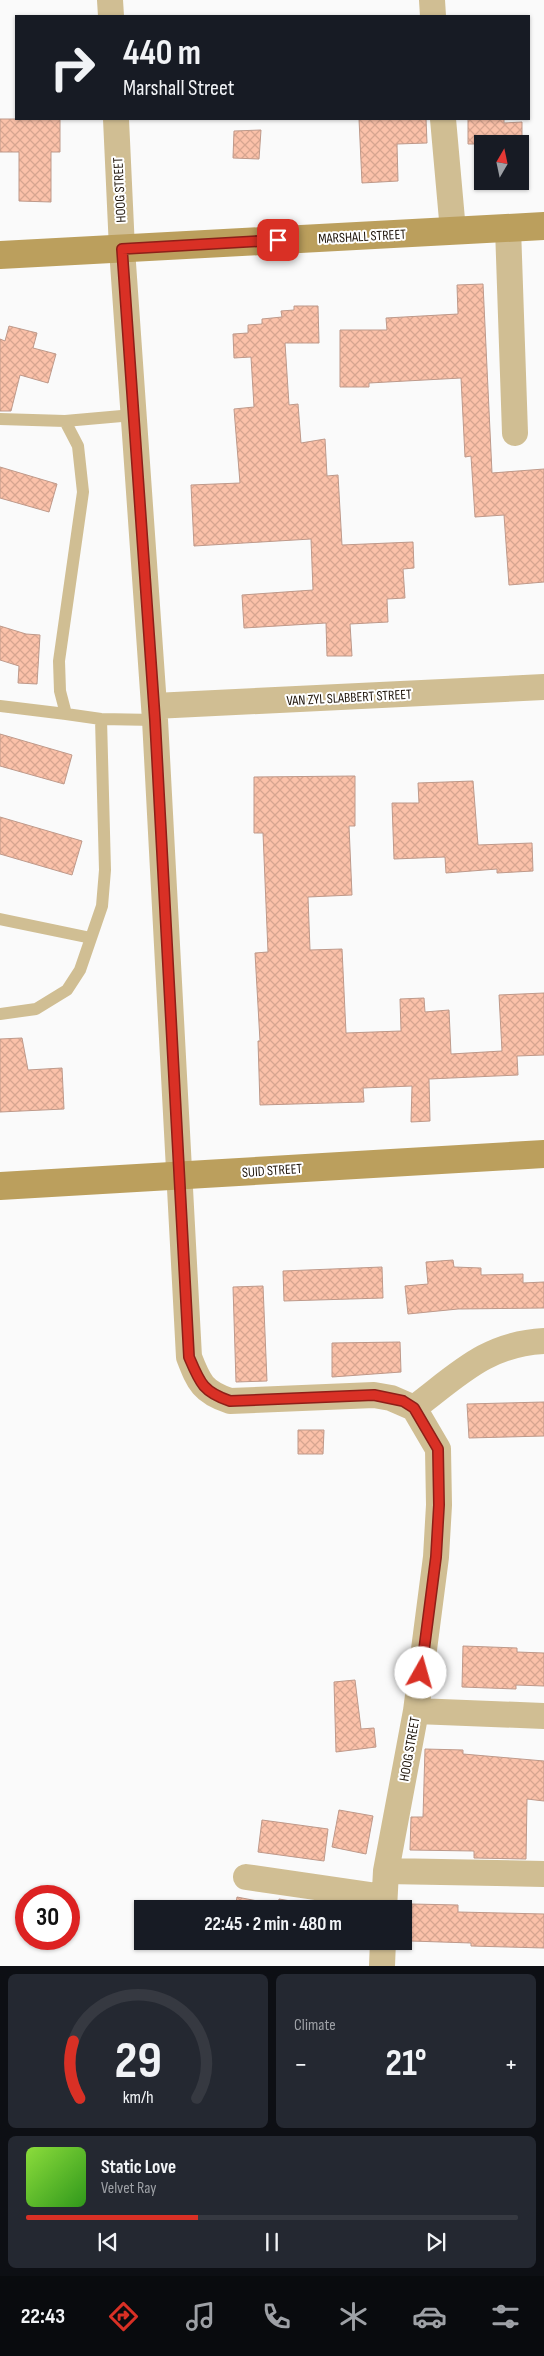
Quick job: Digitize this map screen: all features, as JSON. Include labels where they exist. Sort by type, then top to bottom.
[{"type":"street","points":[[110,0],[111,15]]},
{"type":"street","points":[[432,0],[433,15]]},
{"type":"street","name":"HOOG STREET","points":[[116,120],[122,249],[154,713],[189,1357],[204,1388],[213,1395],[230,1401],[374,1395],[403,1401],[414,1408],[438,1449],[439,1505],[436,1557],[416,1711],[386,1871],[384,1900]]},
{"type":"street","points":[[443,120],[453,231]]},
{"type":"street","name":"MARSHALL STREET","points":[[0,255],[544,226]]},
{"type":"street","points":[[508,228],[514,433]]},
{"type":"street","name":"VAN ZYL SLABBERT STREET","points":[[154,713],[544,687]]},
{"type":"street","name":"SUID STREET","points":[[0,1186],[544,1154]]},
{"type":"street","points":[[414,1408],[478,1359],[520,1342],[544,1341]]},
{"type":"street","points":[[416,1711],[544,1716]]},
{"type":"street","points":[[386,1871],[544,1874]]},
{"type":"street","points":[[246,1877],[368,1900]]},
{"type":"street","points":[[382,1966],[383,1950]]},
{"type":"lane","points":[[0,419],[65,421],[133,415]]},
{"type":"lane","points":[[65,421],[78,446],[83,492],[59,661],[60,691],[66,714]]},
{"type":"lane","points":[[0,706],[101,720],[154,713]]},
{"type":"lane","points":[[0,1014],[36,1009],[66,990],[80,970],[102,906],[105,870],[101,720]]},
{"type":"lane","points":[[0,919],[91,938]]},
{"type":"building","points":[[0,119],[60,120],[60,152],[51,152],[51,202],[19,201],[19,152],[0,152]]},
{"type":"building","points":[[359,120],[426,120],[427,143],[397,144],[398,181],[362,183]]},
{"type":"building","points":[[468,120],[504,120],[504,123],[522,122],[522,135],[474,135],[474,144],[468,144]]},
{"type":"building","points":[[261,130],[259,159],[233,158],[234,131]]},
{"type":"building","points":[[483,284],[492,473],[544,469],[544,582],[509,585],[504,515],[475,517],[471,456],[465,457],[461,378],[369,383],[369,387],[340,387],[340,330],[387,330],[386,318],[458,314],[457,285]]},
{"type":"building","points":[[294,306],[318,306],[319,343],[285,343],[289,405],[298,404],[301,443],[325,439],[327,476],[338,475],[342,545],[413,542],[414,568],[403,569],[405,598],[387,599],[388,622],[350,624],[352,656],[327,656],[326,623],[244,628],[242,595],[313,590],[311,539],[194,546],[191,485],[240,483],[234,409],[254,407],[251,357],[234,358],[233,334],[248,333],[248,325],[262,324],[262,319],[282,317],[281,311],[294,310]]},
{"type":"building","points":[[9,326],[37,333],[33,348],[56,354],[48,383],[20,375],[11,411],[0,411],[0,339],[5,341]]},
{"type":"building","points":[[0,467],[57,484],[49,512],[0,498]]},
{"type":"building","points":[[0,626],[26,634],[40,635],[37,684],[18,683],[19,666],[0,660]]},
{"type":"building","points":[[0,734],[72,755],[64,784],[0,766]]},
{"type":"building","points":[[355,776],[355,826],[349,826],[352,895],[308,897],[310,950],[342,949],[346,1033],[401,1031],[400,999],[424,998],[425,1012],[449,1010],[451,1054],[502,1051],[499,995],[544,993],[544,1055],[517,1056],[518,1075],[429,1079],[430,1121],[411,1122],[412,1086],[363,1088],[364,1102],[260,1105],[258,1041],[260,1041],[255,953],[268,952],[263,833],[254,833],[254,777]]},
{"type":"building","points":[[473,781],[478,845],[532,843],[533,871],[497,873],[497,869],[446,873],[445,857],[394,859],[392,803],[419,803],[418,783]]},
{"type":"building","points":[[0,817],[82,841],[72,875],[0,854]]},
{"type":"building","points":[[22,1038],[28,1070],[62,1068],[64,1109],[0,1112],[0,1039]]},
{"type":"building","points":[[453,1260],[454,1267],[481,1268],[481,1275],[523,1274],[523,1283],[544,1282],[544,1308],[458,1309],[408,1314],[405,1286],[428,1284],[426,1262]]},
{"type":"building","points":[[382,1267],[383,1298],[284,1301],[283,1271]]},
{"type":"building","points":[[263,1286],[267,1381],[236,1382],[233,1287]]},
{"type":"building","points":[[400,1342],[401,1372],[332,1377],[332,1343]]},
{"type":"building","points":[[544,1402],[544,1436],[469,1438],[467,1404]]},
{"type":"building","points":[[298,1430],[324,1430],[323,1454],[298,1454]]},
{"type":"building","points":[[463,1646],[517,1648],[517,1652],[544,1653],[544,1686],[516,1685],[516,1689],[462,1687]]},
{"type":"building","points":[[355,1680],[361,1729],[374,1728],[376,1747],[336,1752],[334,1682]]},
{"type":"building","points":[[425,1749],[463,1750],[463,1754],[544,1761],[544,1801],[527,1799],[526,1859],[474,1858],[474,1851],[410,1850],[411,1817],[423,1817]]},
{"type":"building","points":[[339,1810],[373,1816],[366,1854],[332,1847]]},
{"type":"building","points":[[262,1820],[328,1829],[324,1861],[258,1852]]},
{"type":"building","points":[[237,1897],[252,1900],[236,1900]]},
{"type":"building","points":[[412,1904],[458,1905],[458,1912],[544,1914],[544,1948],[471,1946],[471,1943],[412,1941]]},
{"type":"route","points":[[278,240],[122,249],[155,720],[189,1357],[204,1388],[213,1395],[230,1401],[247,1402],[374,1395],[403,1401],[414,1408],[438,1449],[439,1505],[436,1557],[421,1673]]}]
